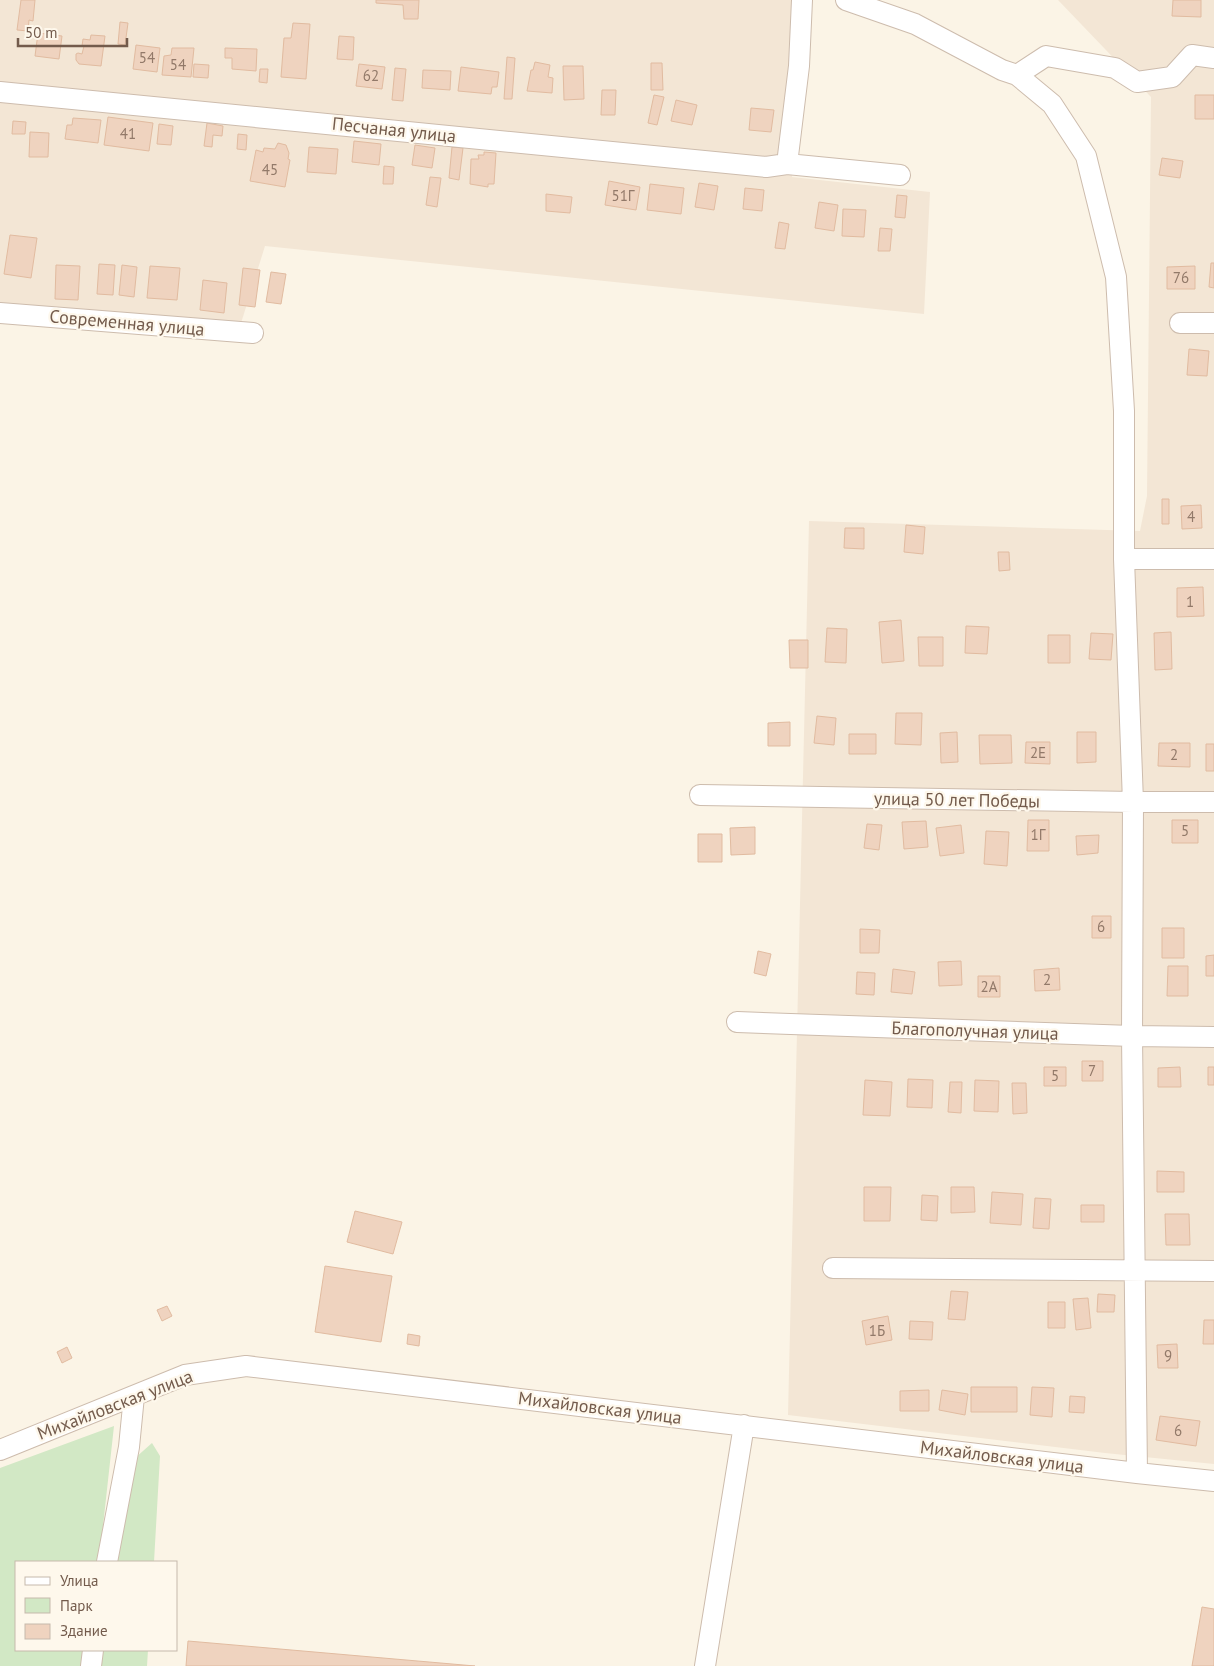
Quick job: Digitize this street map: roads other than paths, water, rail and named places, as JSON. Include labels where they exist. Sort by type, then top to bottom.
[{"type":"street","points":[[788,164],[799,66],[802,0]]},
{"type":"street","points":[[846,0],[915,24],[1017,76],[1052,104],[1086,156],[1116,277],[1124,412],[1124,559],[1133,802],[1132,1036],[1137,1473]]},
{"type":"street","points":[[1017,76],[1046,56],[1115,68],[1137,82],[1172,77],[1192,55],[1214,58]]},
{"type":"street","name":"Песчаная улица","points":[[0,92],[766,167],[788,164],[900,175]]},
{"type":"street","name":"Современная улица","points":[[0,313],[253,333]]},
{"type":"street","points":[[1180,323],[1214,323]]},
{"type":"street","points":[[1124,559],[1214,559]]},
{"type":"street","name":"улица 50 лет Победы","points":[[700,795],[1214,802]]},
{"type":"street","name":"Благополучная улица","points":[[737,1022],[1132,1036],[1214,1037]]},
{"type":"street","points":[[833,1268],[1214,1272]]},
{"type":"street","name":"Михайловская улица","points":[[0,1450],[185,1375],[246,1366],[1214,1481]]},
{"type":"street","points":[[107,1561],[129,1447],[134,1396]]},
{"type":"street","points":[[705,1666],[744,1425]]},
{"type":"street","points":[[91,1666],[93,1651]]}]
